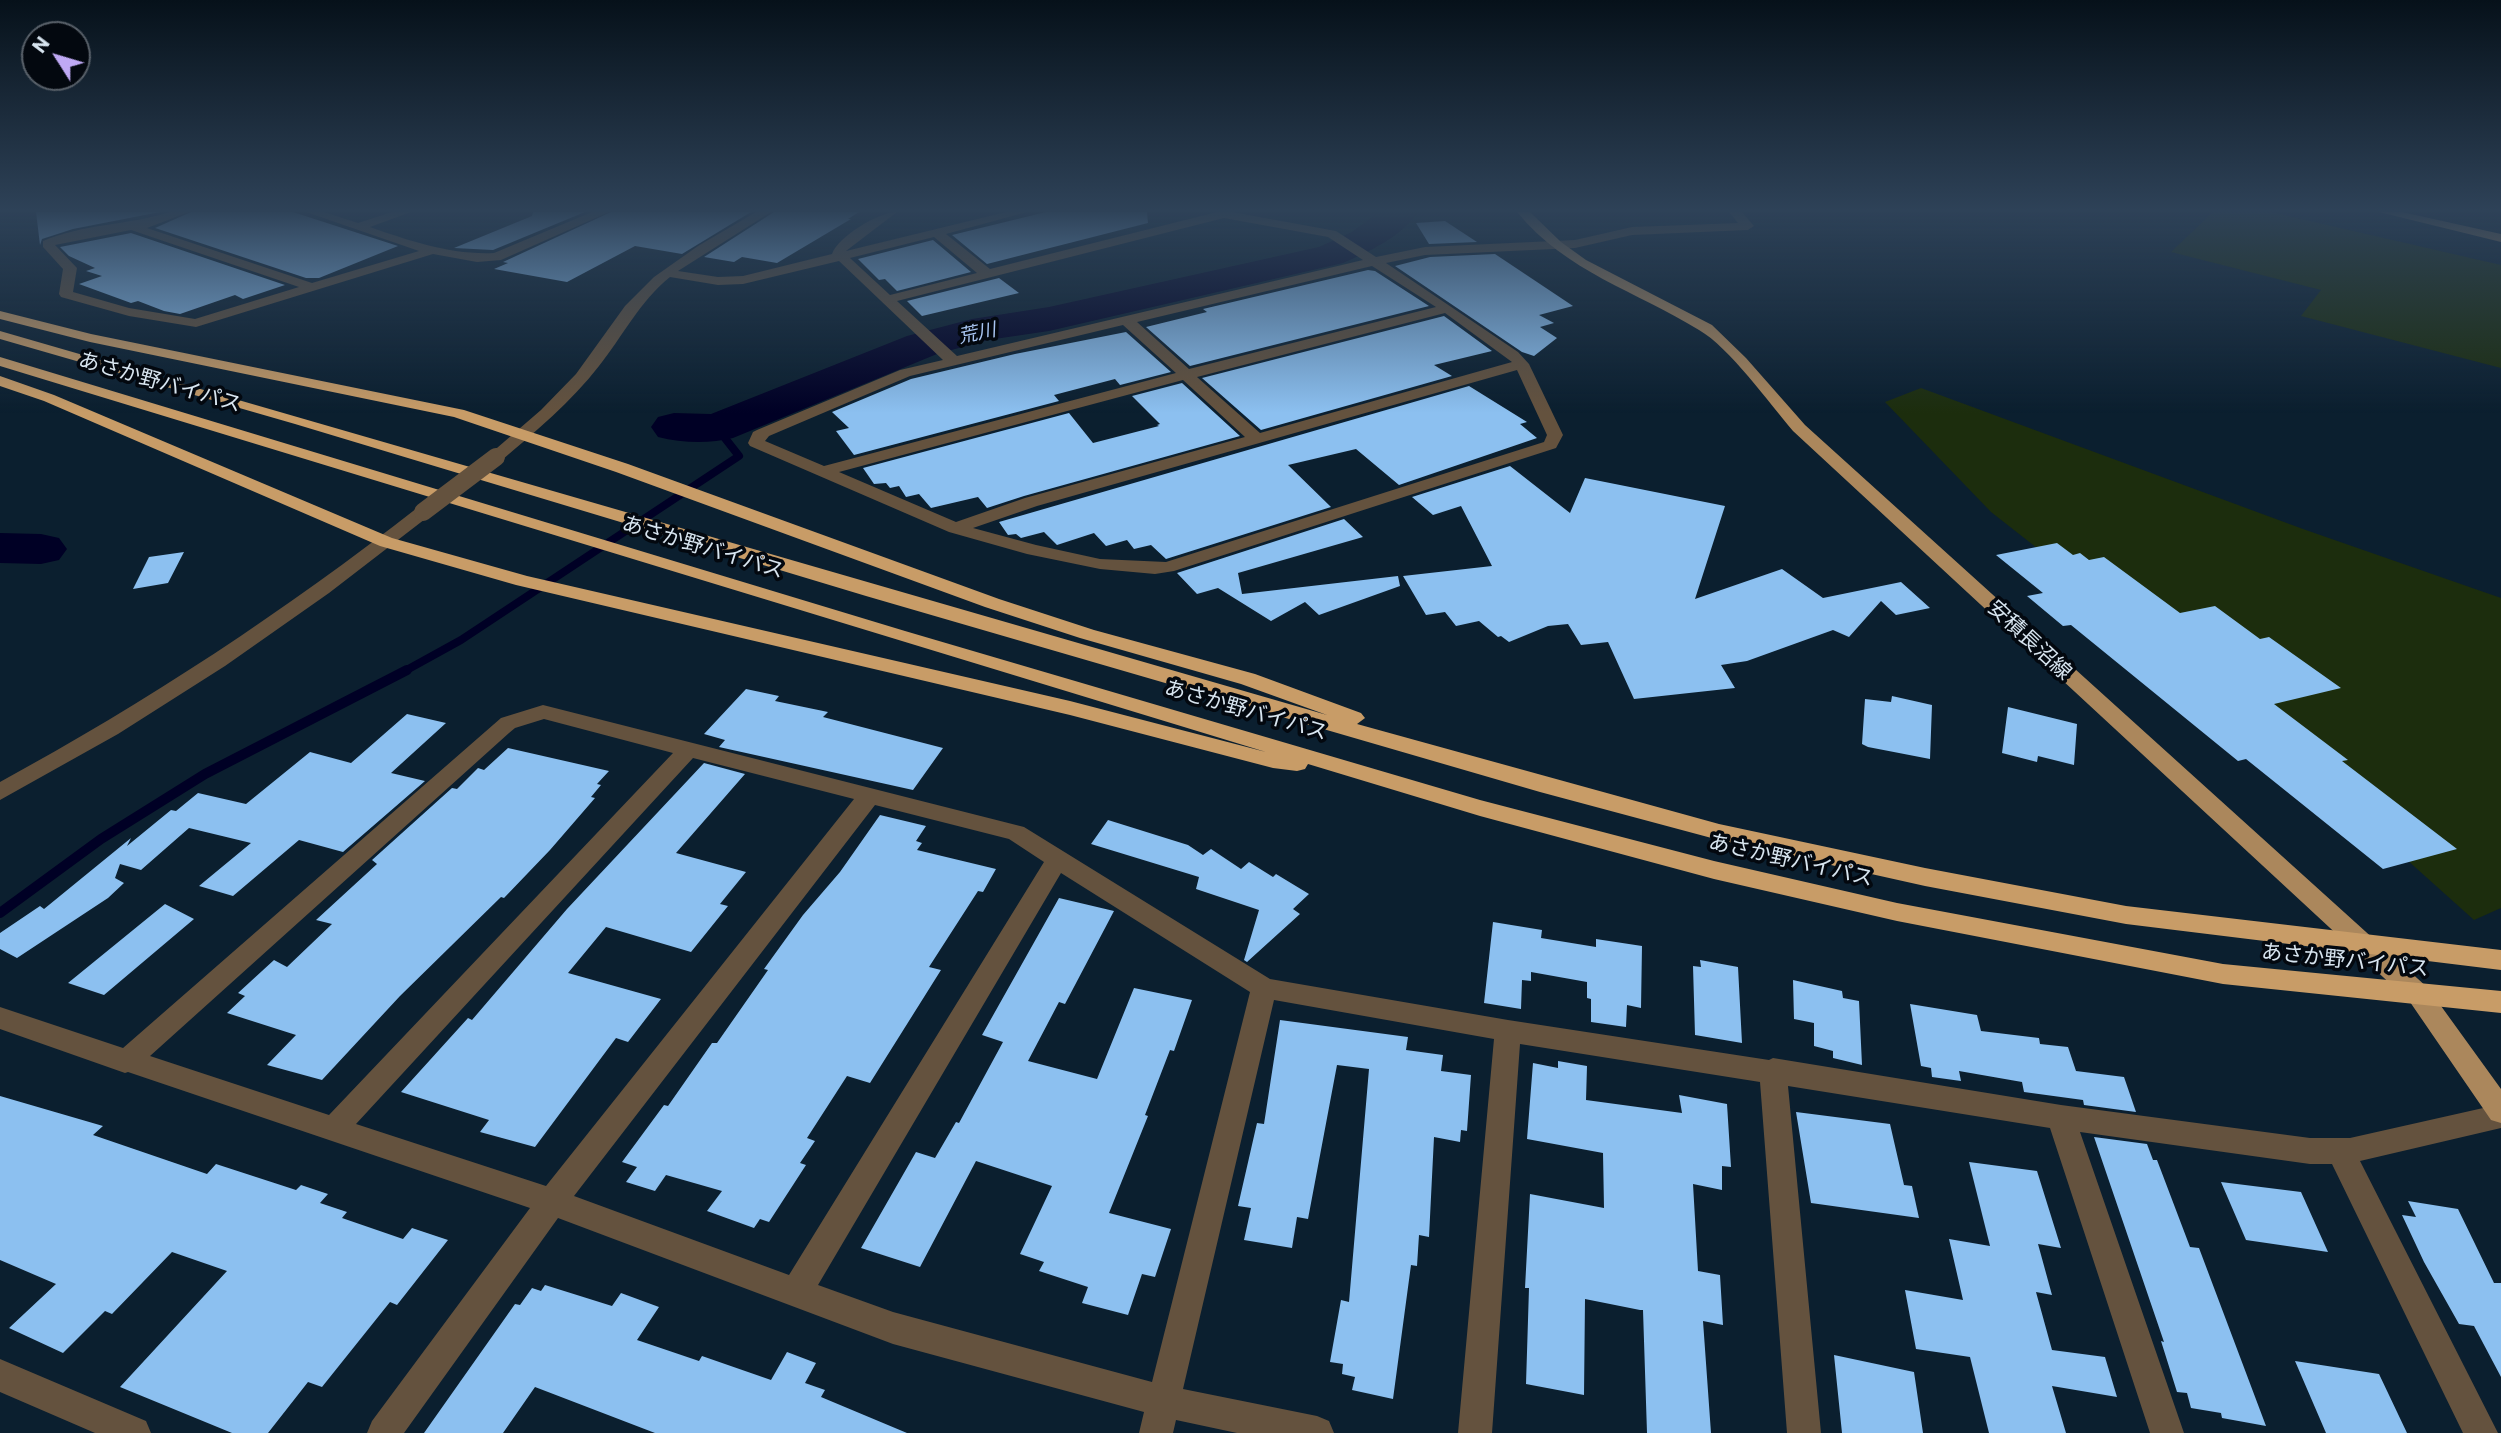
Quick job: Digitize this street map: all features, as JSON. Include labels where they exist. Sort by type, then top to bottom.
[{"type":"highway","points":[[0,315],[90,338],[458,413],[525,433],[992,603],[1305,698],[1437,754]]},
{"type":"highway","name":"あさか野バイパス","points":[[0,335],[314,425],[873,592],[1719,832],[1926,877],[2126,915],[2501,960]]},
{"type":"highway","name":"あさか野バイパス","points":[[0,361],[898,635],[1365,773],[1714,870],[1897,912],[2223,974],[2501,1002]]},
{"type":"highway","points":[[0,381],[49,398],[386,542],[523,582],[1070,708],[1249,755],[1365,773]]},
{"type":"main road","name":"安積長沼線","points":[[1611,279],[1685,315],[1719,338],[1799,428],[2361,945],[2419,995],[2501,1114]]},
{"type":"street","points":[[68,279],[66,294],[185,323],[207,321],[343,279]]},
{"type":"street","points":[[287,279],[314,288]]},
{"type":"street","points":[[0,792],[68,755],[229,656],[295,611],[496,457],[525,433],[592,365],[622,318],[661,279]]},
{"type":"street","points":[[714,279],[731,281],[740,279]]},
{"type":"street","points":[[867,279],[953,361]]},
{"type":"street","points":[[890,299],[968,279]]},
{"type":"street","points":[[1300,279],[905,373],[759,435],[756,443],[955,528],[1033,550],[1100,564],[1155,568],[1550,445],[1555,435],[1522,365],[1513,355],[1402,279]]},
{"type":"street","points":[[821,472],[1185,374],[1447,308]]},
{"type":"street","points":[[1126,320],[1257,439]]},
{"type":"street","points":[[955,528],[1031,502],[1522,365]]},
{"type":"street","points":[[125,1062],[435,784],[508,723],[543,712],[1016,833],[1264,988],[1507,1031],[1773,1070],[2061,1117],[2310,1151],[2340,1152],[2501,1114]]},
{"type":"street","points":[[333,1130],[688,750]]},
{"type":"street","points":[[384,1433],[552,1202],[870,795]]},
{"type":"street","points":[[796,1292],[1058,858]]},
{"type":"street","points":[[1156,1433],[1264,988]]},
{"type":"street","points":[[1,1020],[552,1202],[893,1328],[1163,1401],[1317,1433]]},
{"type":"street","points":[[1475,1433],[1507,1031]]},
{"type":"street","points":[[1773,1070],[1804,1433]]},
{"type":"street","points":[[2061,1117],[2167,1433]]},
{"type":"street","points":[[2340,1152],[2481,1433]]},
{"type":"street","points":[[0,1375],[134,1433]]},
{"type":"green space","points":[[2277,279],[2501,279],[2501,368],[2301,316],[2321,290]]},
{"type":"green space","points":[[1921,388],[2303,529],[2501,598],[2501,908],[2474,920],[2212,685],[1991,512],[1885,402]]},
{"type":"building","points":[[94,279],[267,279],[285,285],[243,299],[235,295],[180,314],[138,301],[131,303],[79,284]]},
{"type":"building","points":[[549,279],[573,279],[567,282]]},
{"type":"building","points":[[878,279],[944,279],[897,291],[885,279]]},
{"type":"building","points":[[996,279],[1000,279],[1019,293],[922,316],[907,301]]},
{"type":"building","points":[[1330,279],[1387,279],[1429,306],[1190,366],[1146,327],[1207,312],[1203,309]]},
{"type":"building","points":[[1414,279],[1532,279],[1573,306],[1539,315],[1554,323],[1540,327],[1557,338],[1534,356],[1522,352]]},
{"type":"building","points":[[1444,316],[1492,351],[1434,365],[1452,376],[1261,430],[1202,378]]},
{"type":"building","points":[[1126,332],[1171,372],[1120,385],[1115,379],[1054,395],[1059,401],[854,455],[836,431],[849,428],[832,412],[911,379],[1015,354]]},
{"type":"building","points":[[1182,383],[1240,436],[987,508],[978,497],[931,508],[919,494],[906,497],[899,486],[890,488],[886,483],[874,484],[863,468],[1069,413],[1093,443],[1159,426],[1132,396]]},
{"type":"building","points":[[1469,386],[1527,422],[1520,424],[1537,438],[1399,485],[1356,449],[1288,465],[1331,507],[1166,559],[1151,545],[1134,549],[1127,540],[1106,546],[1094,533],[1057,545],[1044,532],[1021,538],[1016,534],[1008,535],[999,522]]},
{"type":"building","points":[[1510,466],[1570,513],[1585,478],[1725,506],[1695,599],[1782,569],[1823,598],[1901,582],[1930,608],[1896,615],[1881,601],[1849,637],[1833,630],[1747,661],[1721,665],[1735,688],[1634,699],[1608,642],[1581,645],[1568,624],[1548,626],[1509,642],[1501,636],[1498,637],[1479,621],[1456,626],[1445,612],[1426,615],[1403,576],[1492,566],[1461,506],[1433,515],[1412,497]]},
{"type":"building","points":[[1344,519],[1363,537],[1238,573],[1242,594],[1398,576],[1400,586],[1319,615],[1305,602],[1271,621],[1218,588],[1197,594],[1177,573]]},
{"type":"building","points":[[2057,543],[2073,555],[2080,553],[2089,560],[2104,557],[2180,613],[2215,606],[2260,639],[2269,637],[2341,688],[2274,704],[2348,760],[2342,761],[2457,849],[2383,869],[2246,759],[2238,761],[2071,625],[2063,626],[2027,596],[2043,593],[1996,555]]},
{"type":"building","points":[[184,552],[168,583],[133,589],[149,557]]},
{"type":"building","points":[[746,689],[779,696],[775,701],[828,712],[823,717],[943,748],[913,790],[719,747],[725,740],[704,734]]},
{"type":"building","points":[[1892,696],[1932,705],[1930,759],[1862,744],[1865,699],[1891,702]]},
{"type":"building","points":[[2008,707],[2077,724],[2074,765],[2038,756],[2037,762],[2002,753]]},
{"type":"building","points":[[407,714],[446,723],[391,773],[425,781],[343,852],[299,840],[233,896],[199,886],[251,843],[189,828],[141,870],[120,864],[115,878],[124,883],[108,898],[17,958],[0,949],[0,933],[40,906],[44,909],[131,838],[127,846],[171,810],[176,811],[198,793],[246,804],[310,752],[351,763]]},
{"type":"building","points":[[508,748],[609,771],[597,784],[601,785],[591,797],[595,798],[550,850],[504,898],[501,897],[400,996],[322,1080],[267,1065],[296,1035],[227,1013],[245,996],[238,993],[274,960],[287,967],[332,924],[316,920],[377,864],[372,860],[452,788],[457,789],[478,768],[484,770]]},
{"type":"building","points":[[704,763],[745,774],[676,853],[746,872],[720,904],[728,906],[691,952],[606,927],[568,973],[661,999],[628,1042],[616,1038],[535,1147],[480,1132],[489,1120],[401,1092],[468,1018],[472,1020],[567,909]]},
{"type":"building","points":[[880,815],[926,826],[916,841],[922,843],[917,850],[996,869],[983,892],[978,891],[929,967],[941,970],[870,1083],[847,1076],[807,1138],[815,1141],[800,1163],[806,1165],[769,1222],[760,1219],[754,1228],[707,1211],[722,1191],[666,1175],[655,1191],[626,1182],[637,1167],[622,1162],[664,1105],[668,1106],[712,1043],[717,1043],[768,970],[764,969],[803,915],[840,872]]},
{"type":"building","points":[[1108,820],[1188,845],[1203,855],[1211,849],[1241,869],[1249,862],[1273,877],[1276,874],[1309,894],[1293,909],[1300,914],[1247,962],[1244,960],[1259,910],[1196,889],[1199,877],[1091,844]]},
{"type":"building","points":[[1059,898],[1114,911],[1065,1004],[1059,1002],[1028,1061],[1097,1079],[1134,988],[1192,1000],[1174,1051],[1170,1050],[1145,1115],[1148,1116],[1109,1213],[1171,1229],[1155,1277],[1142,1274],[1128,1315],[1082,1303],[1088,1287],[1039,1271],[1044,1262],[1020,1254],[1052,1186],[976,1161],[920,1267],[861,1248],[916,1152],[935,1158],[956,1122],[959,1123],[1003,1042],[982,1035]]},
{"type":"building","points":[[165,904],[194,919],[104,995],[68,983]]},
{"type":"building","points":[[1493,922],[1542,930],[1541,938],[1596,947],[1596,939],[1642,946],[1641,1008],[1627,1005],[1626,1027],[1591,1022],[1591,999],[1587,998],[1587,982],[1531,972],[1531,981],[1522,980],[1521,1009],[1484,1003]]},
{"type":"building","points":[[1700,960],[1738,967],[1742,1043],[1695,1035],[1693,966],[1701,967]]},
{"type":"building","points":[[1793,980],[1842,991],[1843,998],[1859,1001],[1862,1065],[1833,1058],[1833,1051],[1814,1046],[1814,1023],[1794,1019]]},
{"type":"building","points":[[1910,1004],[1977,1015],[1981,1031],[2039,1038],[2040,1044],[2068,1047],[2076,1071],[2124,1077],[2136,1112],[2084,1105],[2083,1100],[2024,1092],[2022,1082],[1959,1071],[1961,1081],[1932,1077],[1931,1068],[1921,1066]]},
{"type":"building","points":[[1280,1020],[1408,1037],[1406,1050],[1443,1055],[1441,1071],[1471,1075],[1467,1131],[1461,1130],[1460,1142],[1434,1137],[1429,1237],[1419,1235],[1417,1266],[1411,1265],[1393,1399],[1352,1390],[1355,1377],[1342,1374],[1343,1364],[1330,1362],[1341,1300],[1349,1302],[1369,1069],[1337,1065],[1308,1219],[1297,1217],[1292,1248],[1244,1240],[1251,1208],[1238,1206],[1257,1123],[1264,1124]]},
{"type":"building","points":[[1558,1061],[1587,1066],[1586,1100],[1682,1113],[1679,1095],[1727,1104],[1731,1167],[1722,1166],[1722,1190],[1693,1184],[1698,1271],[1720,1275],[1723,1325],[1703,1321],[1711,1433],[1647,1433],[1643,1310],[1585,1299],[1584,1395],[1526,1384],[1529,1288],[1525,1288],[1530,1194],[1604,1208],[1603,1153],[1527,1139],[1533,1063],[1558,1068]]},
{"type":"building","points":[[0,1096],[103,1126],[93,1135],[207,1174],[216,1164],[296,1190],[301,1185],[328,1194],[320,1203],[347,1212],[342,1218],[403,1239],[412,1228],[448,1240],[397,1305],[390,1302],[322,1387],[308,1382],[268,1433],[232,1433],[120,1387],[227,1271],[172,1252],[112,1314],[105,1311],[63,1353],[9,1328],[56,1284],[0,1260]]},
{"type":"building","points":[[1796,1112],[1890,1124],[1904,1185],[1912,1186],[1919,1218],[1811,1203]]},
{"type":"building","points":[[2094,1137],[2147,1144],[2153,1160],[2157,1160],[2190,1247],[2199,1248],[2266,1426],[2222,1418],[2221,1413],[2191,1408],[2187,1393],[2177,1392],[2161,1341],[2164,1342]]},
{"type":"building","points":[[1969,1162],[2037,1171],[2061,1248],[2038,1244],[2052,1295],[2036,1292],[2052,1350],[2105,1357],[2117,1397],[2052,1386],[2066,1433],[1989,1433],[1970,1357],[1916,1349],[1905,1290],[1963,1300],[1949,1239],[1990,1246]]},
{"type":"building","points":[[2221,1182],[2301,1192],[2328,1252],[2246,1240]]},
{"type":"building","points":[[2408,1201],[2458,1209],[2494,1283],[2501,1283],[2501,1377],[2474,1326],[2459,1324],[2424,1262],[2402,1215],[2416,1217]]},
{"type":"building","points":[[545,1285],[612,1306],[621,1293],[659,1307],[637,1340],[699,1361],[702,1356],[771,1380],[787,1352],[816,1363],[805,1383],[825,1390],[821,1397],[907,1433],[655,1433],[535,1387],[503,1433],[424,1433],[515,1304],[520,1305],[532,1288],[541,1291]]},
{"type":"building","points":[[1834,1355],[1914,1372],[1923,1433],[1842,1433]]},
{"type":"building","points":[[2295,1361],[2379,1374],[2407,1433],[2326,1433]]},
{"type":"waterway","name":"荒川","points":[[674,427],[717,428],[922,345],[986,328],[1049,319],[1225,279]]},
{"type":"waterway","points":[[403,672],[461,640],[739,456],[717,428]]},
{"type":"waterway","name":"荒川","points":[[0,548],[41,549]]},
{"type":"waterway","points":[[0,913],[101,839],[205,774],[407,670]]}]
